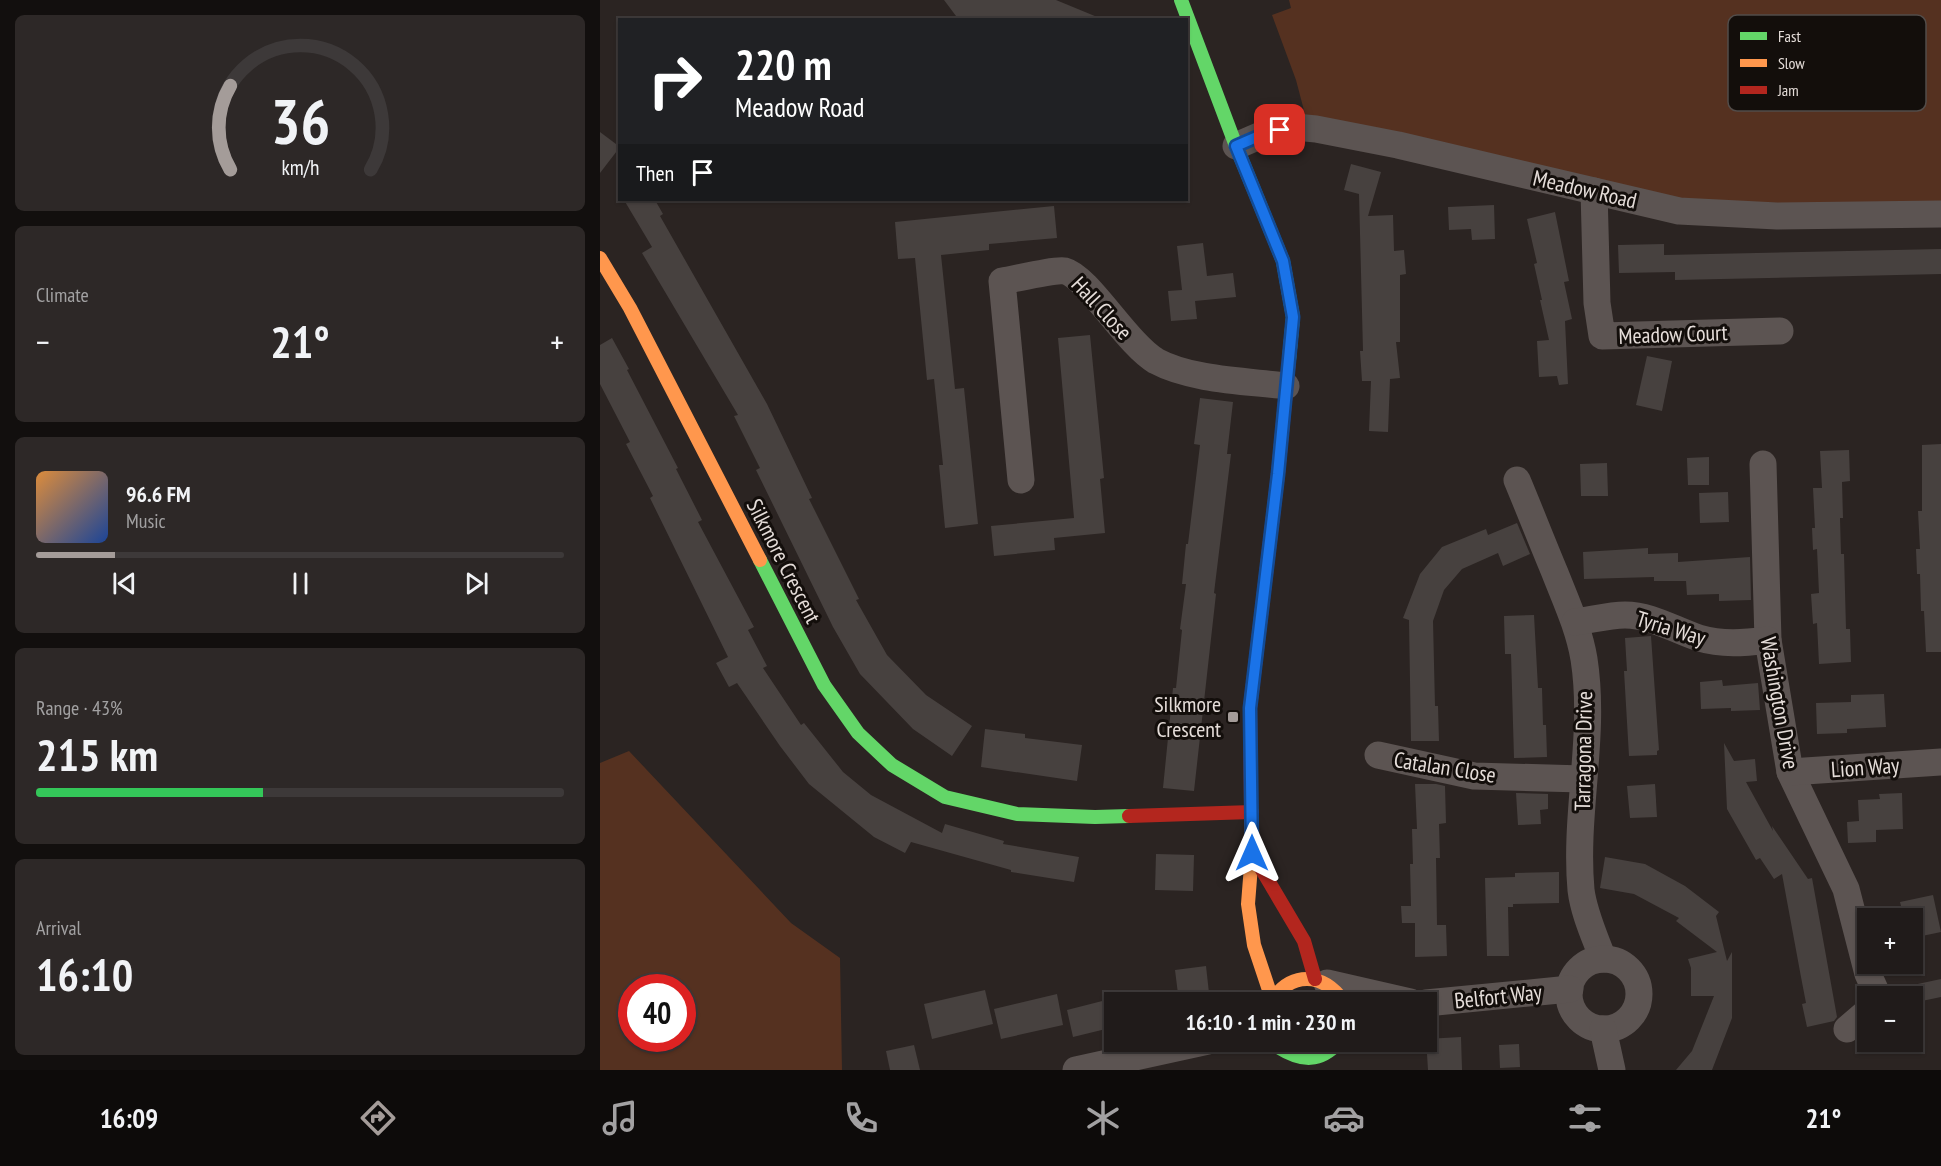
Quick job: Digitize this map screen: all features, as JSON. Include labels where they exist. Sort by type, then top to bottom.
[{"type":"street","points":[[1181,0],[1236,146],[1283,261],[1293,317],[1250,708],[1252,853],[1248,904],[1254,945],[1269,992]]},
{"type":"street","name":"Meadow Road","points":[[1236,146],[1266,133],[1295,127],[1316,129],[1398,145],[1679,211],[1777,216],[1941,214]]},
{"type":"street","name":"Meadow Court","points":[[1594,191],[1597,303],[1602,336],[1780,331]]},
{"type":"street","name":"Silkmore Crescent","points":[[600,258],[630,308],[824,685],[858,733],[892,765],[945,797],[1017,814],[1095,817],[1252,812]]},
{"type":"street","name":"Hall Close","points":[[1021,480],[1002,281],[1064,270],[1077,277],[1127,336],[1154,360],[1180,372],[1286,386]]},
{"type":"street","name":"Washington Drive","points":[[1763,464],[1768,640],[1790,772],[1846,889],[1868,974],[1873,986]]},
{"type":"street","name":"Tarragona Drive","points":[[1517,480],[1575,622],[1584,660],[1588,732],[1583,779],[1581,892],[1587,918],[1603,959]]},
{"type":"street","name":"Tyria Way","points":[[1575,622],[1625,615],[1651,619],[1697,637],[1717,642],[1739,644],[1768,640]]},
{"type":"street","name":"Catalan Close","points":[[1378,755],[1474,776],[1583,779]]},
{"type":"street","name":"Lion Way","points":[[1790,772],[1941,762]]},
{"type":"street","points":[[1252,853],[1329,988]]},
{"type":"street","points":[[1603,959],[1615,961],[1630,970],[1637,981],[1639,993],[1637,1006],[1625,1023],[1614,1028],[1591,1027],[1581,1020],[1571,1006],[1570,989],[1578,971],[1588,963],[1603,959]]},
{"type":"street","points":[[1278,992],[1290,982],[1303,978],[1329,988],[1352,992]]},
{"type":"street","name":"Belfort Way","points":[[1437,1002],[1570,989]]},
{"type":"street","points":[[1847,1029],[1857,1020]]},
{"type":"street","points":[[1603,1029],[1612,1070]]},
{"type":"street","points":[[1076,1070],[1158,1052]]},
{"type":"street","points":[[1280,1052],[1288,1070]]},
{"type":"street","points":[[1286,1052],[1291,1056],[1307,1059],[1322,1056],[1327,1052]]},
{"type":"street","points":[[1333,1070],[1336,1052]]},
{"type":"shaded area","points":[[1289,0],[1941,0],[1941,205],[1883,206],[1680,200],[1306,118],[1296,80],[1272,15],[1291,8]]},
{"type":"shaded area","points":[[629,751],[791,923],[840,958],[842,1070],[600,1070],[600,763]]},
{"type":"building","points":[[944,0],[1056,0],[1100,18],[958,18]]},
{"type":"building","points":[[600,132],[618,146],[618,150],[600,173]]},
{"type":"building","points":[[1351,164],[1381,172],[1368,216],[1393,215],[1394,251],[1404,250],[1406,274],[1400,275],[1400,342],[1396,342],[1400,378],[1390,379],[1388,432],[1369,431],[1371,381],[1362,381],[1359,194],[1344,190]]},
{"type":"building","points":[[625,201],[656,201],[663,214],[660,216],[767,404],[812,498],[809,499],[859,599],[856,600],[887,655],[926,695],[972,726],[952,756],[913,729],[860,674],[833,627],[756,470],[760,468],[734,416],[738,415],[642,253],[652,247]]},
{"type":"building","points":[[1494,205],[1495,239],[1472,240],[1471,229],[1449,230],[1448,207]]},
{"type":"building","points":[[1054,206],[1057,238],[989,244],[989,250],[941,255],[955,389],[964,388],[978,524],[945,528],[939,465],[943,465],[934,379],[927,380],[915,258],[898,259],[895,222]]},
{"type":"building","points":[[1555,212],[1569,281],[1564,282],[1572,319],[1565,321],[1568,384],[1559,385],[1557,376],[1539,377],[1537,341],[1549,340],[1534,264],[1537,263],[1527,219]]},
{"type":"building","points":[[1203,243],[1207,276],[1233,273],[1236,297],[1195,301],[1197,319],[1171,321],[1168,291],[1182,290],[1177,246]]},
{"type":"building","points":[[1664,244],[1664,255],[1941,249],[1941,274],[1675,280],[1675,272],[1619,273],[1618,245]]},
{"type":"building","points":[[1090,335],[1104,478],[1100,479],[1105,533],[1054,538],[1055,550],[994,556],[991,526],[1074,518],[1058,338]]},
{"type":"building","points":[[612,338],[678,468],[676,469],[702,520],[698,522],[754,627],[748,630],[767,666],[763,668],[801,725],[804,723],[843,772],[871,795],[942,833],[945,824],[1004,841],[1003,844],[1079,857],[1074,882],[1011,872],[1011,870],[911,842],[905,853],[874,837],[809,784],[737,683],[729,687],[716,663],[728,657],[650,498],[653,496],[626,444],[630,442],[600,384],[600,345]]},
{"type":"building","points":[[1647,356],[1672,361],[1662,411],[1636,405]]},
{"type":"building","points":[[1200,398],[1233,402],[1227,454],[1231,454],[1194,791],[1163,788],[1173,688],[1176,688],[1182,630],[1180,629],[1186,584],[1182,584],[1186,544],[1188,544],[1200,445],[1194,444]]},
{"type":"building","points":[[1941,444],[1941,652],[1926,652],[1924,611],[1921,611],[1920,574],[1917,574],[1916,549],[1920,549],[1918,511],[1922,511],[1922,445]]},
{"type":"building","points":[[1849,450],[1850,481],[1842,482],[1843,518],[1840,518],[1841,554],[1844,554],[1846,629],[1850,629],[1851,662],[1819,664],[1817,623],[1813,624],[1811,594],[1819,593],[1817,549],[1813,550],[1812,528],[1815,528],[1813,488],[1822,488],[1820,451]]},
{"type":"building","points":[[1709,457],[1709,485],[1688,485],[1687,458]]},
{"type":"building","points":[[1607,463],[1608,496],[1581,496],[1580,464]]},
{"type":"building","points":[[1728,492],[1729,522],[1700,523],[1699,493]]},
{"type":"building","points":[[1517,523],[1530,554],[1503,566],[1498,553],[1462,569],[1444,590],[1433,621],[1435,706],[1438,706],[1439,741],[1411,741],[1409,620],[1403,618],[1420,574],[1442,547],[1486,529],[1488,535]]},
{"type":"building","points":[[1648,548],[1648,554],[1678,553],[1678,562],[1750,557],[1751,600],[1719,601],[1719,594],[1687,595],[1686,581],[1654,581],[1654,577],[1584,579],[1583,552]]},
{"type":"building","points":[[1534,615],[1538,688],[1542,688],[1547,757],[1514,758],[1511,654],[1505,654],[1504,616]]},
{"type":"building","points":[[1651,636],[1659,750],[1657,755],[1629,756],[1624,671],[1627,671],[1625,638]]},
{"type":"building","points":[[1722,680],[1723,686],[1758,683],[1760,710],[1701,709],[1700,682]]},
{"type":"building","points":[[1884,694],[1886,727],[1847,729],[1847,733],[1817,734],[1816,703],[1851,702],[1851,695]]},
{"type":"building","points":[[985,729],[1025,734],[1025,738],[1082,745],[1077,781],[981,767]]},
{"type":"building","points":[[1724,743],[1734,761],[1755,759],[1757,781],[1746,782],[1773,831],[1772,826],[1808,879],[1812,878],[1837,1017],[1834,1021],[1807,1027],[1802,1004],[1806,1003],[1782,874],[1774,879],[1760,858],[1756,860],[1727,809]]},
{"type":"building","points":[[1415,784],[1445,786],[1446,823],[1439,824],[1440,858],[1436,858],[1437,925],[1446,925],[1447,956],[1415,957],[1415,923],[1402,923],[1401,906],[1411,906],[1412,829],[1417,829]]},
{"type":"building","points":[[1655,784],[1657,817],[1630,818],[1627,786]]},
{"type":"building","points":[[1516,793],[1548,794],[1548,809],[1540,810],[1541,824],[1518,825]]},
{"type":"building","points":[[1902,793],[1903,829],[1876,830],[1876,842],[1848,843],[1847,822],[1859,821],[1858,800],[1880,799],[1879,794]]},
{"type":"building","points":[[1156,854],[1194,855],[1193,891],[1155,890]]},
{"type":"building","points":[[1605,857],[1645,864],[1685,886],[1719,912],[1716,916],[1727,961],[1732,952],[1732,1018],[1712,1070],[1676,1070],[1692,1051],[1714,996],[1691,996],[1691,968],[1688,959],[1717,952],[1676,921],[1679,918],[1634,894],[1600,888]]},
{"type":"building","points":[[1559,872],[1559,903],[1513,904],[1513,907],[1508,907],[1509,956],[1487,956],[1485,878],[1515,877],[1515,873]]},
{"type":"building","points":[[1933,895],[1941,932],[1923,936],[1923,908],[1902,908],[1900,902]]},
{"type":"building","points":[[1206,966],[1209,992],[1178,992],[1175,970]]},
{"type":"building","points":[[1941,979],[1941,997],[1923,1001],[1923,986],[1913,985]]},
{"type":"building","points":[[985,990],[993,1024],[932,1039],[924,1004]]},
{"type":"building","points":[[1057,994],[1063,1025],[1001,1039],[994,1009]]},
{"type":"building","points":[[1104,1001],[1104,1029],[1073,1037],[1067,1010]]},
{"type":"building","points":[[1461,1037],[1462,1070],[1428,1070],[1427,1052],[1437,1052],[1437,1038]]},
{"type":"building","points":[[1519,1044],[1520,1067],[1500,1068],[1499,1045]]},
{"type":"building","points":[[914,1045],[920,1070],[890,1070],[886,1051]]},
{"type":"traffic: fast","points":[[1181,0],[1188,18]]},
{"type":"traffic: fast","points":[[1188,19],[1283,261],[1293,317],[1289,360]]},
{"type":"traffic: fast","points":[[760,560],[824,685],[858,733],[892,765],[945,797],[1017,814],[1129,816]]},
{"type":"traffic: fast","points":[[1287,1052],[1310,1058],[1327,1052]]},
{"type":"traffic: slow","points":[[600,258],[630,308],[760,560]]},
{"type":"traffic: slow","points":[[1251,808],[1252,853],[1248,904],[1254,945],[1270,992]]},
{"type":"traffic: slow","points":[[1279,992],[1297,980],[1307,979],[1327,985],[1336,992]]},
{"type":"traffic: jam","points":[[1251,808],[1250,708],[1289,360]]},
{"type":"traffic: jam","points":[[1129,816],[1252,812]]},
{"type":"traffic: jam","points":[[1252,853],[1304,941],[1315,979]]},
{"type":"place","name":"Silkmore Crescent","points":[[1233,717]]},
{"type":"route","points":[[1252,853],[1250,708],[1278,474],[1293,317],[1283,261],[1236,146],[1266,133],[1280,130]]}]
